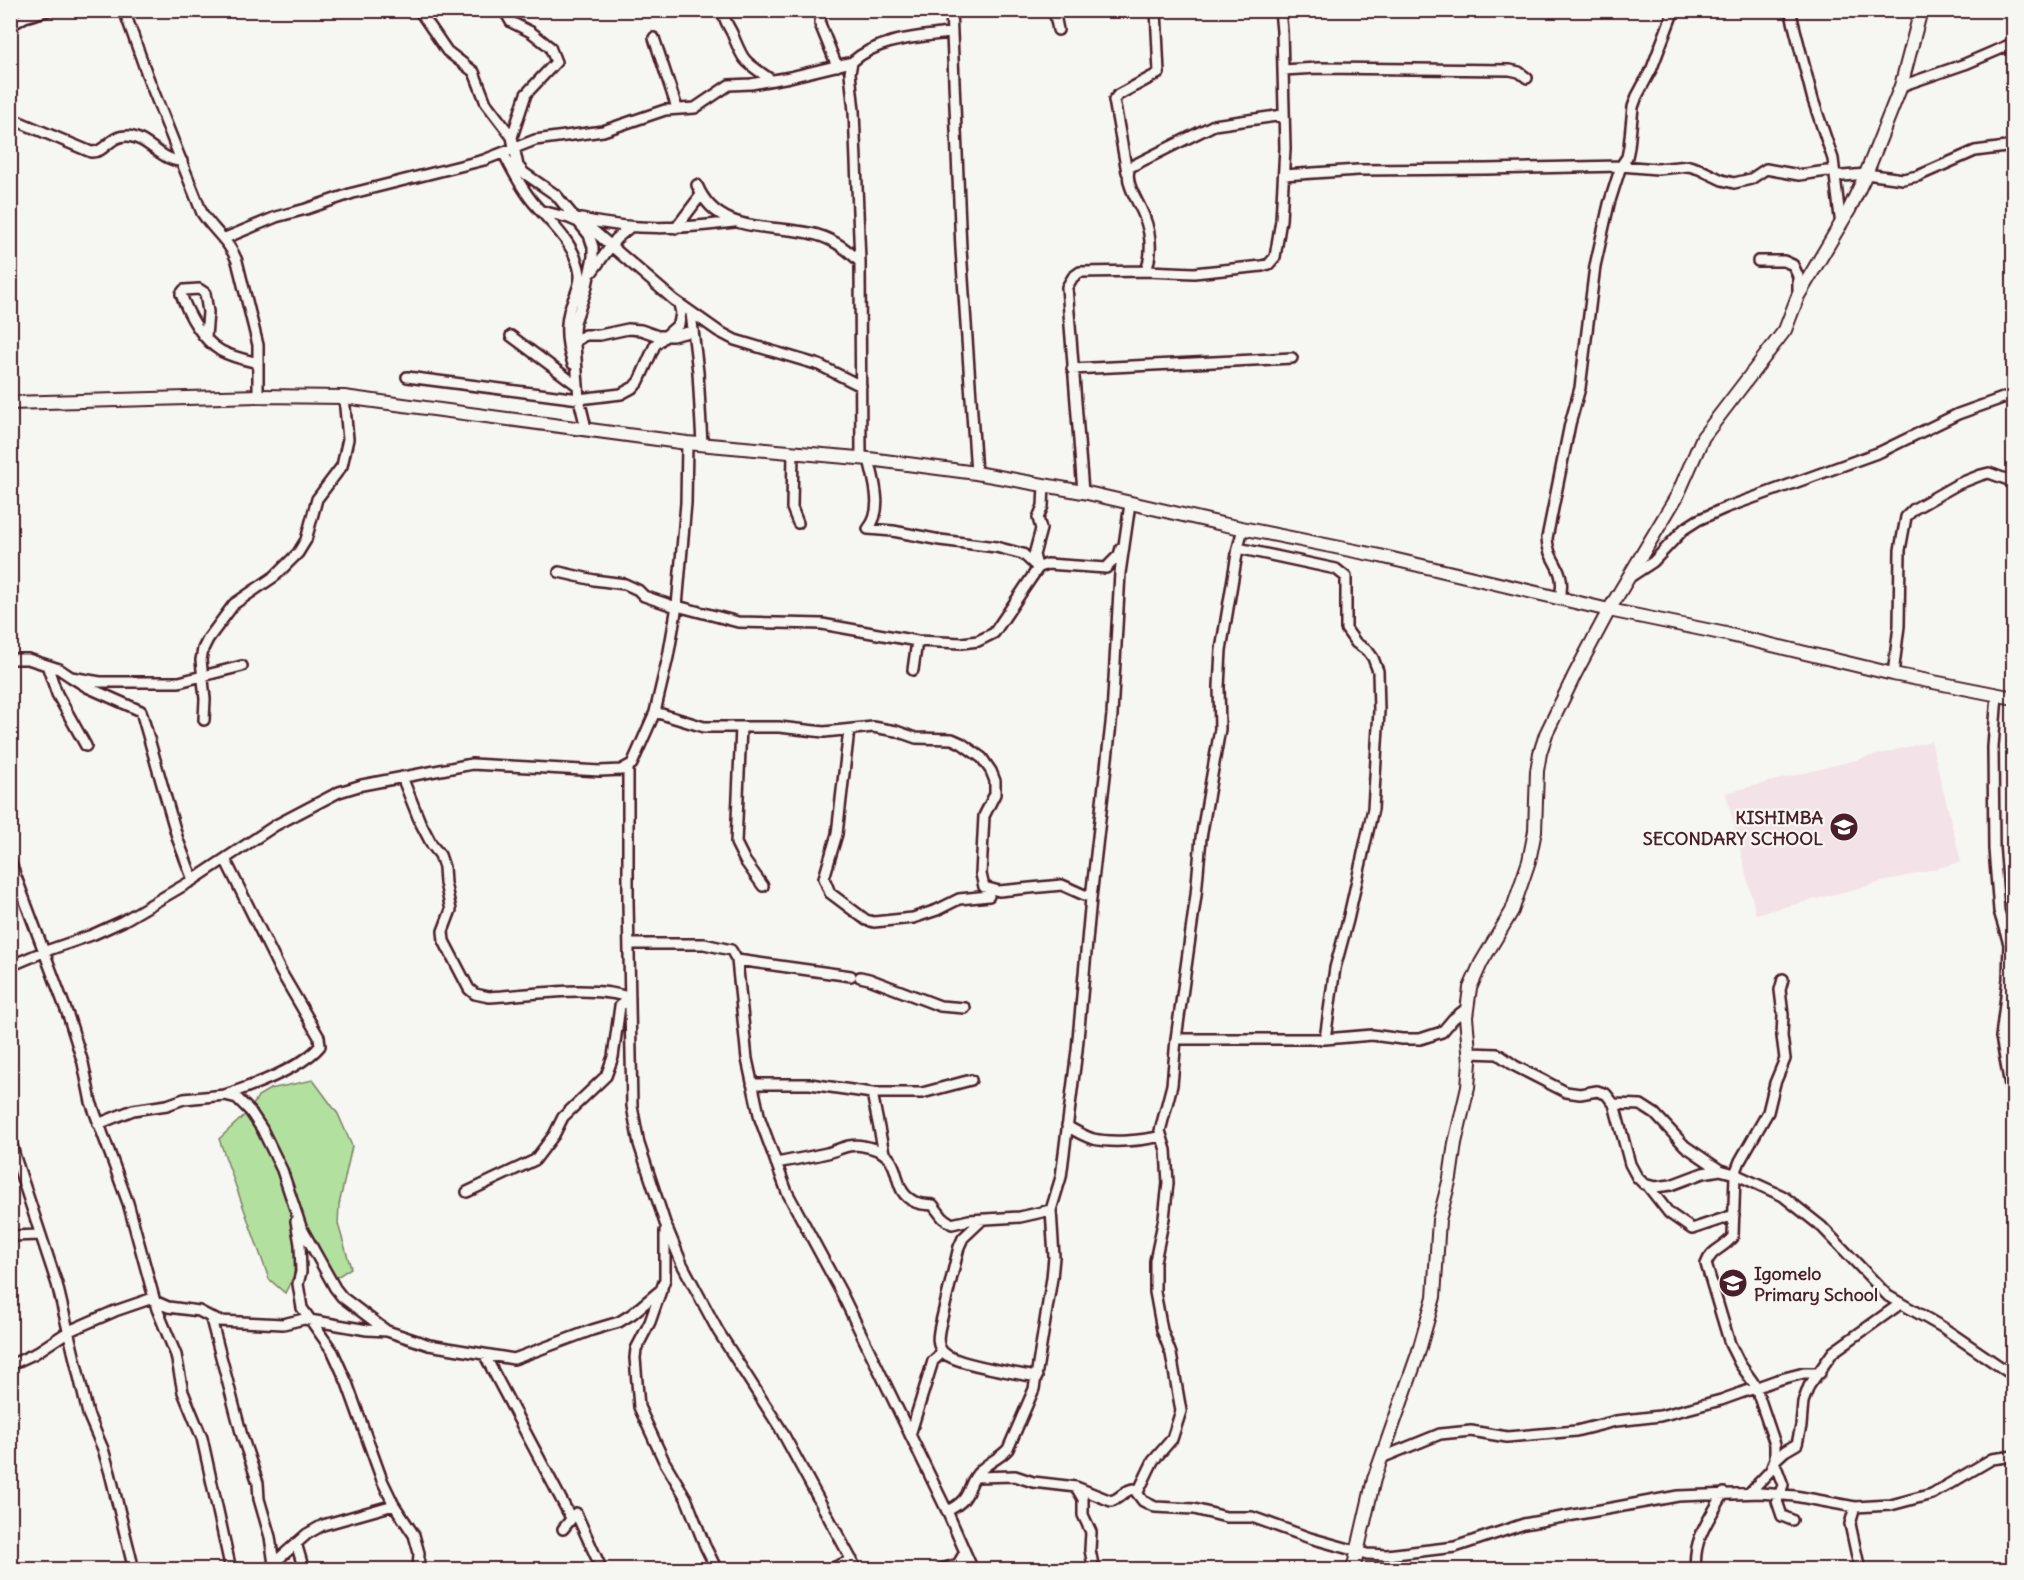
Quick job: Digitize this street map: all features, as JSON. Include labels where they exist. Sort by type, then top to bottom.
[{"type":"street","points":[[10,26],[24,14],[50,10]]},
{"type":"street","points":[[124,10],[202,213],[232,250],[237,261],[258,345],[258,396]]},
{"type":"street","points":[[419,10],[447,51],[474,72],[486,103],[512,137],[514,156],[524,173],[556,195],[589,235],[593,247],[591,274],[575,322],[574,342],[579,399],[586,428]]},
{"type":"street","points":[[504,10],[511,22],[531,32],[550,47],[555,62],[526,94],[512,137]]},
{"type":"street","points":[[723,10],[723,16],[738,51],[757,72],[770,80]]},
{"type":"street","points":[[821,10],[820,24],[837,66]]},
{"type":"street","points":[[951,10],[950,33],[961,249],[976,473]]},
{"type":"street","points":[[1054,10],[1058,30]]},
{"type":"street","points":[[1146,271],[1151,258],[1149,233],[1129,180],[1114,100],[1118,95],[1159,73],[1156,10]]},
{"type":"street","points":[[1083,492],[1067,287],[1080,272],[1194,273],[1269,264],[1276,254],[1284,176],[1280,10]]},
{"type":"street","points":[[1560,598],[1561,573],[1548,550],[1547,538],[1570,424],[1580,388],[1595,266],[1609,204],[1621,166],[1627,157],[1633,107],[1658,56],[1674,10]]},
{"type":"street","points":[[1790,10],[1804,67],[1830,151],[1841,226]]},
{"type":"street","points":[[1353,1569],[1381,1458],[1418,1354],[1434,1297],[1439,1220],[1466,1099],[1469,1053],[1467,1008],[1474,975],[1512,911],[1529,861],[1535,831],[1537,771],[1546,734],[1609,610],[1677,496],[1703,437],[1785,330],[1798,296],[1841,226],[1866,174],[1901,86],[1921,10]]},
{"type":"street","points":[[223,239],[276,217],[312,208],[353,193],[504,153],[542,139],[603,131],[665,110],[695,108],[729,85],[751,84],[837,66],[852,62],[870,49],[950,33]]},
{"type":"street","points":[[654,38],[677,108]]},
{"type":"street","points":[[1901,86],[1965,64],[2013,43]]},
{"type":"street","points":[[852,62],[850,73],[854,111],[860,262],[861,386],[865,459],[877,492],[873,523],[868,529],[996,547],[1023,554],[1038,568]]},
{"type":"street","points":[[1283,70],[1318,68],[1510,70],[1519,72],[1527,78]]},
{"type":"street","points":[[1127,172],[1135,163],[1214,125],[1283,115]]},
{"type":"street","points":[[10,118],[91,152],[100,151],[115,138],[128,136],[145,141],[172,159],[182,161]]},
{"type":"street","points":[[1284,176],[1358,170],[1486,170],[1621,166],[1657,169],[1689,166],[1734,183],[1746,182],[1766,170],[1799,175],[1827,171],[1849,177],[1866,174],[1895,179],[1910,178],[1975,151],[2013,146]]},
{"type":"street","points":[[504,153],[520,184],[564,237],[580,274],[567,319],[566,335],[578,382]]},
{"type":"street","points":[[697,186],[709,206],[727,218],[771,229],[808,233],[833,241],[843,246],[860,262]]},
{"type":"street","points":[[676,228],[701,195]]},
{"type":"street","points":[[542,211],[578,220],[629,228],[676,228],[736,222]]},
{"type":"street","points":[[578,220],[611,245],[679,304],[735,340],[819,365],[861,386]]},
{"type":"street","points":[[591,274],[611,245],[629,228]]},
{"type":"street","points":[[1758,261],[1784,261],[1793,265],[1798,276],[1798,296]]},
{"type":"street","points":[[206,337],[208,312],[205,294],[199,288],[184,290],[181,294],[186,307],[206,337],[222,352],[258,363]]},
{"type":"street","points":[[407,377],[579,399],[621,394],[633,387],[643,374],[655,345],[679,324],[681,313],[679,304]]},
{"type":"street","points":[[691,313],[702,444]]},
{"type":"street","points":[[574,342],[581,336],[600,335],[628,329],[664,336],[693,331]]},
{"type":"street","points":[[511,336],[578,382]]},
{"type":"street","points":[[1072,369],[1292,358]]},
{"type":"street","points":[[1630,577],[1653,562],[1684,529],[1698,520],[1880,452],[1958,414],[2013,394]]},
{"type":"street","points":[[10,403],[258,396],[344,397],[687,443],[865,459],[976,473],[1083,492],[1130,504],[1380,556],[1609,610],[1726,634],[1893,675],[2013,698]]},
{"type":"street","points":[[204,720],[205,699],[201,660],[203,649],[234,604],[275,576],[298,553],[306,540],[317,499],[342,466],[348,439],[344,397]]},
{"type":"street","points":[[10,966],[123,921],[193,880],[276,825],[339,792],[362,785],[472,764],[600,771],[628,768],[635,759],[655,712],[662,685],[676,606],[686,503],[687,443]]},
{"type":"street","points":[[794,453],[792,508],[798,524]]},
{"type":"street","points":[[1893,675],[1899,626],[1900,550],[1906,517],[1914,509],[1958,484],[1981,475],[1989,473],[2013,482]]},
{"type":"street","points":[[1038,568],[1034,555],[1041,529],[1038,518],[1043,506],[1044,485]]},
{"type":"street","points":[[947,1511],[969,1495],[975,1477],[1008,1449],[1031,1399],[1037,1377],[1054,1257],[1051,1210],[1061,1177],[1077,1050],[1090,898],[1113,705],[1120,573],[1130,504]]},
{"type":"street","points":[[1138,1492],[1154,1461],[1172,1439],[1181,1411],[1171,1354],[1162,1330],[1155,1292],[1155,1261],[1168,1184],[1166,1150],[1160,1131],[1172,1084],[1201,838],[1220,729],[1221,650],[1243,528]]},
{"type":"street","points":[[559,572],[625,584],[638,590],[644,596],[738,622],[822,624],[916,641],[962,644],[994,633],[1038,568],[1050,564],[1106,568],[1119,555],[1126,531]]},
{"type":"street","points":[[1238,548],[1341,572],[1346,578],[1346,629],[1356,643],[1368,651],[1378,671],[1379,711],[1372,810],[1335,968],[1325,1039]]},
{"type":"street","points":[[914,670],[916,641]]},
{"type":"street","points":[[10,659],[28,659],[47,665],[87,687],[141,711],[151,753],[193,880]]},
{"type":"street","points":[[47,665],[57,694],[86,746]]},
{"type":"street","points":[[71,677],[100,682],[179,682],[242,666]]},
{"type":"street","points":[[1997,695],[1993,747],[1994,849],[1999,911],[2009,944],[2008,979],[2001,1037],[2013,1107]]},
{"type":"street","points":[[655,712],[704,727],[779,727],[824,732],[861,727],[879,728],[916,738],[942,737],[961,743],[985,761],[995,781],[995,794],[984,816],[981,874],[984,887],[999,891],[1062,885],[1090,898]]},
{"type":"street","points":[[741,727],[736,843],[745,861],[764,886]]},
{"type":"street","points":[[849,730],[837,834],[824,878],[830,893],[866,920],[874,922],[921,917],[959,899],[989,896]]},
{"type":"street","points":[[628,768],[632,1106],[635,1125],[665,1223],[682,1264],[718,1331],[780,1428],[857,1569]]},
{"type":"street","points":[[402,777],[420,822],[440,855],[451,910],[443,931],[444,940],[469,989],[475,994],[489,997],[588,991],[616,993],[630,998]]},
{"type":"street","points":[[98,1124],[133,1110],[167,1105],[184,1099],[225,1095],[250,1086],[300,1062],[320,1046],[318,1037],[281,972],[225,859]]},
{"type":"street","points":[[10,861],[69,1017],[98,1124],[128,1203],[155,1301],[176,1355],[183,1392],[202,1438],[231,1569]]},
{"type":"street","points":[[629,944],[704,944],[731,950],[737,960],[747,1059],[752,1084],[760,1119],[788,1192],[841,1292],[973,1569]]},
{"type":"street","points":[[737,960],[869,979],[940,1006],[965,1008]]},
{"type":"street","points":[[1749,1493],[1767,1476],[1774,1461],[1775,1444],[1755,1387],[1730,1344],[1706,1264],[1709,1256],[1729,1242],[1732,1236],[1735,1174],[1768,1112],[1775,1083],[1785,1059],[1780,990],[1783,979]]},
{"type":"street","points":[[467,1192],[535,1160],[554,1135],[563,1117],[606,1076],[614,1057],[620,1006],[630,998]]},
{"type":"street","points":[[1176,1039],[1325,1039],[1372,1035],[1402,1039],[1427,1038],[1442,1032],[1467,1008]]},
{"type":"street","points":[[1469,1053],[1498,1054],[1515,1066],[1573,1094],[1602,1091],[1614,1104],[1630,1164],[1637,1177],[1647,1185],[1669,1213],[1692,1229],[1734,1215]]},
{"type":"street","points":[[752,1084],[810,1084],[872,1093],[922,1093],[971,1080]]},
{"type":"street","points":[[872,1093],[884,1153]]},
{"type":"street","points":[[225,1095],[237,1098],[245,1105],[262,1130],[282,1170],[297,1217],[338,1293],[387,1332]]},
{"type":"street","points":[[1614,1104],[1641,1105],[1655,1114],[1685,1146],[1720,1170],[1735,1174],[1790,1200],[1822,1227],[1882,1291],[1948,1331],[2013,1376]]},
{"type":"street","points":[[1067,1126],[1095,1139],[1146,1140],[1161,1136]]},
{"type":"street","points":[[10,1137],[69,1331],[88,1414],[105,1457],[134,1569]]},
{"type":"street","points":[[777,1163],[828,1153],[848,1146],[863,1146],[884,1153],[893,1162],[900,1186],[912,1200],[933,1205],[943,1218],[952,1224],[965,1220],[1020,1217],[1051,1210]]},
{"type":"street","points":[[1647,1185],[1654,1187],[1671,1185],[1703,1173],[1720,1170]]},
{"type":"street","points":[[297,1217],[301,1250],[299,1297],[302,1308],[333,1352],[347,1383],[382,1480],[394,1504],[414,1534],[419,1552],[418,1569]]},
{"type":"street","points":[[982,1220],[963,1238],[959,1247],[938,1335],[939,1347],[954,1359],[993,1370],[1037,1377]]},
{"type":"street","points":[[665,1223],[666,1266],[662,1289],[650,1322],[636,1349],[635,1367],[639,1407],[664,1461],[686,1498],[717,1569]]},
{"type":"street","points":[[10,1236],[41,1235]]},
{"type":"street","points":[[10,1365],[34,1354],[69,1331],[147,1300],[168,1307],[199,1311],[218,1321],[284,1324],[303,1319],[387,1332],[429,1345],[514,1359],[619,1322],[662,1289]]},
{"type":"street","points":[[1774,1461],[1797,1444],[1803,1402],[1809,1386],[1833,1352],[1900,1304]]},
{"type":"street","points":[[211,1319],[242,1436],[258,1483],[259,1499],[270,1537],[270,1567]]},
{"type":"street","points":[[910,1435],[933,1361],[943,1352]]},
{"type":"street","points":[[484,1354],[571,1518]]},
{"type":"street","points":[[1381,1458],[1440,1434],[1471,1431],[1507,1437],[1576,1431],[1616,1421],[1660,1416],[1721,1400],[1755,1387],[1804,1373],[1819,1373]]},
{"type":"street","points":[[975,1477],[1015,1476],[1033,1482],[1076,1487],[1111,1501],[1120,1498],[1130,1489],[1138,1492],[1144,1502],[1155,1507],[1194,1509],[1226,1517],[1252,1516],[1290,1532],[1356,1551],[1387,1556],[1455,1547],[1508,1529],[1653,1499],[1749,1493],[1877,1508],[1912,1501],[1944,1488],[1992,1459],[2013,1456]]},
{"type":"street","points":[[1774,1461],[1783,1485],[1777,1501],[1782,1516],[1792,1520]]},
{"type":"street","points":[[1076,1487],[1083,1499],[1083,1515],[1091,1532],[1090,1550],[1094,1569]]},
{"type":"street","points":[[1696,1569],[1694,1556],[1696,1547],[1724,1493]]},
{"type":"street","points":[[270,1567],[307,1534],[323,1525],[394,1504]]},
{"type":"street","points":[[1855,1507],[1850,1524],[1860,1569]]},
{"type":"street","points":[[563,1529],[576,1513],[602,1569]]},
{"type":"street","points":[[297,1544],[304,1569]]},
{"type":"street","points":[[939,1569],[955,1566],[965,1552]]},
{"type":"street","points":[[828,1569],[852,1560]]},
{"type":"shaded area","name":"KISHIMBA SECONDARY SCHOOL","points":[[1931,741],[1961,862],[1756,914],[1726,793]]},
{"type":"green space","points":[[313,1080],[338,1114],[352,1146],[339,1205],[338,1224],[351,1268],[328,1283],[296,1223],[294,1275],[285,1293],[269,1279],[219,1139],[251,1109],[258,1096],[270,1089]]},
{"type":"place","name":"KISHIMBA SECONDARY SCHOOL","points":[[1844,827]]},
{"type":"place","name":"Igomelo Primary School","points":[[1733,1283]]}]
